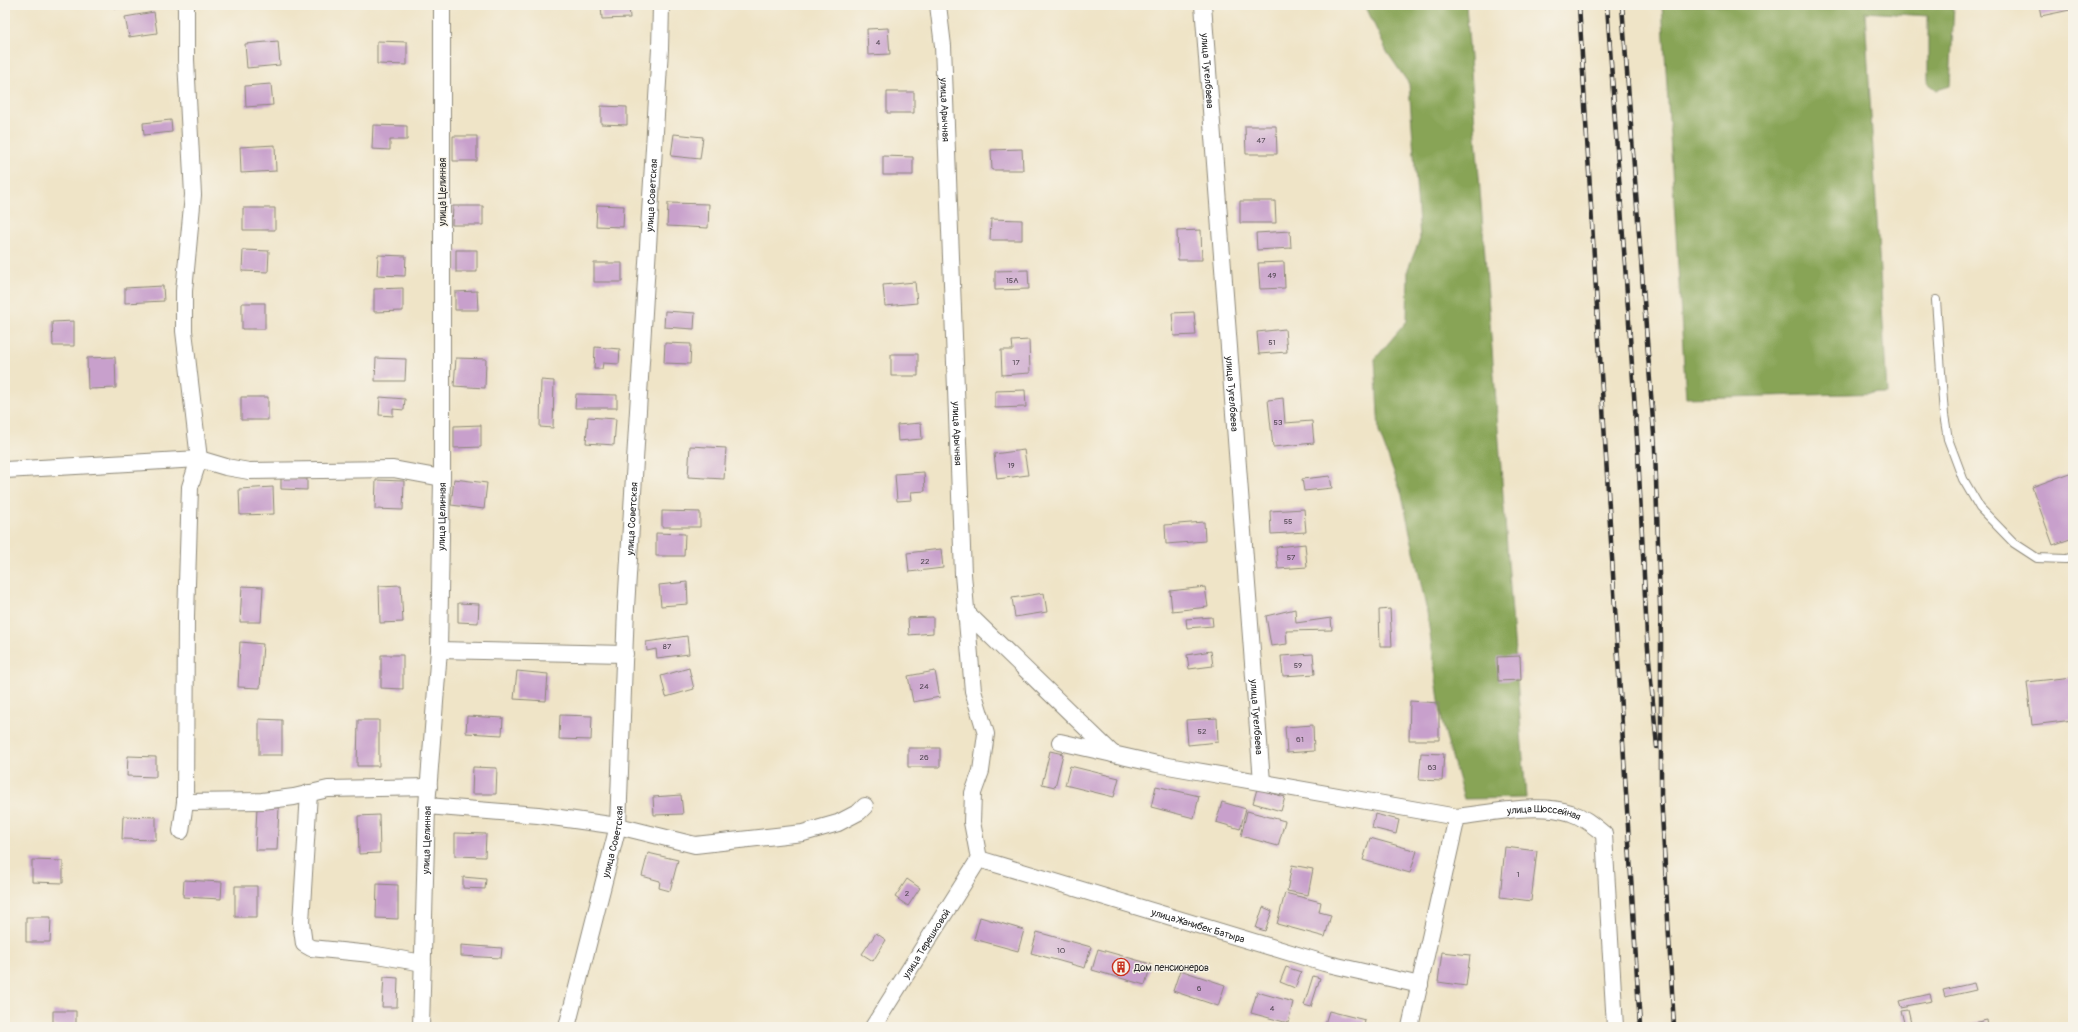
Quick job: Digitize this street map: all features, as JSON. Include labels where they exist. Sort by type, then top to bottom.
[{"type":"street","points":[[181,831],[185,802],[186,616],[190,487],[199,459],[184,331],[184,291],[193,195],[186,60],[186,5]]},
{"type":"street","name":"улица Целинная","points":[[421,1027],[427,806],[439,650],[442,478],[442,5]]},
{"type":"street","name":"улица Советская","points":[[567,1027],[618,826],[625,654],[660,49],[661,5]]},
{"type":"street","name":"улица Арычная","points":[[938,5],[944,46],[956,412],[966,612],[973,691],[986,734],[981,771],[973,793],[972,822],[979,859]]},
{"type":"street","name":"улица Тугелбаева","points":[[1203,5],[1262,782]]},
{"type":"street","points":[[6,470],[199,459],[226,467],[249,471],[393,469],[442,478]]},
{"type":"street","points":[[966,612],[1114,754]]},
{"type":"street","points":[[439,650],[625,654]]},
{"type":"street","points":[[1060,742],[1114,754],[1262,782],[1457,817],[1410,1027]]},
{"type":"street","points":[[185,802],[262,801],[328,789],[429,787]]},
{"type":"street","points":[[309,793],[301,922],[304,944],[311,948],[371,954],[423,963]]},
{"type":"street","points":[[427,806],[538,815],[618,826],[695,845],[803,833],[838,823],[859,812],[865,806]]},
{"type":"street","name":"улица Шоссейная","points":[[1457,817],[1520,809],[1545,809],[1570,813],[1591,823],[1604,834],[1615,1027]]},
{"type":"street","name":"улица Жанибек Батыра","points":[[979,859],[1324,964],[1420,985]]},
{"type":"street","name":"улица Терешковой","points":[[873,1027],[979,859]]},
{"type":"lane","points":[[1936,300],[1944,415],[1948,439],[1963,479],[1980,508],[2014,543],[2037,558],[2073,558]]},
{"type":"green space","points":[[1365,5],[1466,5],[1526,798],[1464,799],[1442,722],[1427,612],[1402,495],[1379,432],[1375,359],[1407,321],[1408,269],[1420,239],[1409,84],[1387,52]]},
{"type":"green space","points":[[1662,5],[1954,5],[1950,86],[1937,90],[1928,83],[1928,16],[1865,12],[1887,393],[1686,398]]},
{"type":"building","points":[[114,5],[129,5],[129,6],[114,8]]},
{"type":"building","points":[[601,5],[629,5],[630,18],[602,19]]},
{"type":"building","points":[[2039,5],[2069,5],[2070,10],[2041,16]]},
{"type":"building","points":[[154,12],[157,33],[129,37],[125,17]]},
{"type":"building","points":[[888,28],[890,54],[868,55],[867,29]]},
{"type":"building","points":[[278,41],[280,65],[247,68],[245,44]]},
{"type":"building","points":[[377,41],[407,42],[407,65],[377,64]]},
{"type":"building","points":[[271,84],[273,105],[246,107],[245,86]]},
{"type":"building","points":[[887,92],[914,92],[914,113],[887,113]]},
{"type":"building","points":[[601,106],[627,107],[627,125],[601,124]]},
{"type":"building","points":[[171,120],[172,132],[144,135],[143,123]]},
{"type":"building","points":[[373,125],[407,126],[407,140],[390,140],[390,150],[372,149]]},
{"type":"building","points":[[1245,126],[1276,126],[1277,154],[1246,154]]},
{"type":"building","points":[[674,134],[703,137],[700,159],[671,156]]},
{"type":"building","points":[[453,136],[477,136],[477,161],[453,161]]},
{"type":"building","points":[[275,145],[276,171],[241,173],[240,147]]},
{"type":"building","points":[[1022,149],[1023,170],[992,170],[991,150]]},
{"type":"building","points":[[883,156],[913,157],[913,175],[883,175]]},
{"type":"building","points":[[1240,201],[1275,201],[1276,223],[1240,223]]},
{"type":"building","points":[[668,203],[709,204],[708,228],[667,226]]},
{"type":"building","points":[[597,205],[624,206],[623,227],[596,226]]},
{"type":"building","points":[[453,206],[483,206],[483,225],[452,225]]},
{"type":"building","points":[[243,208],[275,208],[275,230],[243,230]]},
{"type":"building","points":[[991,219],[1022,220],[1022,240],[990,240]]},
{"type":"building","points":[[1201,230],[1202,260],[1178,260],[1177,231]]},
{"type":"building","points":[[1290,231],[1291,248],[1257,250],[1256,233]]},
{"type":"building","points":[[243,250],[269,251],[268,272],[242,271]]},
{"type":"building","points":[[456,250],[477,250],[477,272],[456,272]]},
{"type":"building","points":[[378,255],[406,256],[405,276],[377,275]]},
{"type":"building","points":[[1284,262],[1285,288],[1260,289],[1258,263]]},
{"type":"building","points":[[594,263],[622,263],[622,282],[594,282]]},
{"type":"building","points":[[1028,270],[1029,289],[995,290],[995,271]]},
{"type":"building","points":[[915,282],[917,303],[885,306],[883,285]]},
{"type":"building","points":[[163,286],[164,301],[125,303],[125,288]]},
{"type":"building","points":[[403,288],[403,311],[374,312],[374,289]]},
{"type":"building","points":[[477,291],[478,310],[455,310],[455,292]]},
{"type":"building","points":[[242,303],[265,303],[265,329],[242,329]]},
{"type":"building","points":[[665,311],[695,313],[694,329],[664,327]]},
{"type":"building","points":[[1194,312],[1196,335],[1174,336],[1172,313]]},
{"type":"building","points":[[74,321],[74,346],[53,346],[52,322]]},
{"type":"building","points":[[1285,329],[1287,352],[1259,354],[1257,332]]},
{"type":"building","points":[[1029,340],[1030,373],[1002,375],[1001,350],[1013,350],[1012,341]]},
{"type":"building","points":[[665,343],[691,344],[690,364],[664,363]]},
{"type":"building","points":[[595,347],[620,349],[619,364],[603,363],[602,369],[594,369]]},
{"type":"building","points":[[891,354],[918,354],[918,376],[891,376]]},
{"type":"building","points":[[115,357],[116,388],[88,389],[87,358]]},
{"type":"building","points":[[376,358],[406,359],[405,381],[375,381]]},
{"type":"building","points":[[456,358],[486,359],[485,388],[454,386]]},
{"type":"building","points":[[541,380],[554,381],[553,428],[540,427]]},
{"type":"building","points":[[1025,390],[1026,407],[995,408],[995,391]]},
{"type":"building","points":[[576,394],[617,395],[617,408],[575,408]]},
{"type":"building","points":[[241,397],[268,397],[268,420],[241,420]]},
{"type":"building","points":[[380,397],[405,399],[404,410],[393,409],[393,416],[379,415]]},
{"type":"building","points":[[1283,398],[1285,423],[1312,421],[1314,443],[1273,447],[1268,400]]},
{"type":"building","points":[[588,417],[616,419],[614,445],[586,443]]},
{"type":"building","points":[[921,423],[922,439],[898,441],[897,425]]},
{"type":"building","points":[[481,425],[481,447],[454,448],[454,426]]},
{"type":"building","points":[[690,446],[726,448],[724,479],[688,477]]},
{"type":"building","points":[[1024,450],[1028,475],[997,479],[994,454]]},
{"type":"building","points":[[924,472],[925,491],[911,492],[912,500],[897,501],[895,474]]},
{"type":"building","points":[[2073,472],[2073,538],[2053,545],[2032,487]]},
{"type":"building","points":[[1330,476],[1332,488],[1304,491],[1302,479]]},
{"type":"building","points":[[281,478],[307,479],[307,490],[281,489]]},
{"type":"building","points":[[454,479],[487,483],[484,509],[451,505]]},
{"type":"building","points":[[376,480],[404,481],[403,510],[375,509]]},
{"type":"building","points":[[273,487],[274,514],[240,515],[239,489]]},
{"type":"building","points":[[1304,509],[1306,532],[1271,534],[1270,511]]},
{"type":"building","points":[[662,511],[700,512],[700,527],[662,527]]},
{"type":"building","points":[[1204,522],[1205,541],[1166,544],[1165,525]]},
{"type":"building","points":[[656,533],[685,534],[684,556],[656,556]]},
{"type":"building","points":[[1305,544],[1307,567],[1278,569],[1276,547]]},
{"type":"building","points":[[941,549],[943,568],[909,572],[907,553]]},
{"type":"building","points":[[687,582],[688,604],[661,606],[659,585]]},
{"type":"building","points":[[401,585],[403,622],[380,623],[379,586]]},
{"type":"building","points":[[242,586],[263,587],[261,622],[240,622]]},
{"type":"building","points":[[1205,587],[1208,607],[1172,611],[1170,591]]},
{"type":"building","points":[[1044,593],[1047,612],[1015,617],[1012,598]]},
{"type":"building","points":[[458,603],[479,604],[478,623],[458,622]]},
{"type":"building","points":[[1295,609],[1296,623],[1331,618],[1332,630],[1286,631],[1287,644],[1271,646],[1266,616]]},
{"type":"building","points":[[1390,609],[1392,646],[1380,646],[1379,610]]},
{"type":"building","points":[[933,617],[933,633],[909,635],[908,618]]},
{"type":"building","points":[[1212,617],[1213,626],[1187,628],[1186,619]]},
{"type":"building","points":[[687,636],[689,654],[657,658],[656,649],[647,651],[646,642]]},
{"type":"building","points":[[240,642],[263,644],[260,688],[238,687]]},
{"type":"building","points":[[1211,651],[1213,666],[1189,669],[1187,655]]},
{"type":"building","points":[[1313,654],[1315,674],[1283,676],[1281,656]]},
{"type":"building","points":[[381,655],[403,655],[403,689],[381,688]]},
{"type":"building","points":[[1520,656],[1521,680],[1498,681],[1497,657]]},
{"type":"building","points":[[689,668],[694,689],[666,697],[661,676]]},
{"type":"building","points":[[517,671],[548,674],[546,701],[514,699]]},
{"type":"building","points":[[935,671],[940,697],[913,702],[908,676]]},
{"type":"building","points":[[2073,677],[2073,720],[2032,725],[2027,682]]},
{"type":"building","points":[[1410,701],[1439,703],[1439,740],[1409,740]]},
{"type":"building","points":[[560,715],[592,716],[591,740],[559,739]]},
{"type":"building","points":[[467,716],[503,718],[502,735],[466,733]]},
{"type":"building","points":[[1217,718],[1218,742],[1188,745],[1186,720]]},
{"type":"building","points":[[259,719],[282,720],[282,755],[259,755]]},
{"type":"building","points":[[358,720],[379,720],[379,766],[357,766]]},
{"type":"building","points":[[1313,725],[1314,751],[1287,753],[1285,727]]},
{"type":"building","points":[[908,748],[940,748],[940,767],[908,767]]},
{"type":"building","points":[[1050,751],[1063,754],[1055,787],[1042,784]]},
{"type":"building","points":[[1421,753],[1444,754],[1442,781],[1419,780]]},
{"type":"building","points":[[128,756],[156,757],[156,777],[127,776]]},
{"type":"building","points":[[1070,766],[1119,778],[1114,797],[1065,785]]},
{"type":"building","points":[[473,767],[497,768],[496,794],[472,794]]},
{"type":"building","points":[[1156,786],[1199,796],[1194,818],[1151,807]]},
{"type":"building","points":[[1257,789],[1285,797],[1281,811],[1253,803]]},
{"type":"building","points":[[681,795],[683,814],[654,815],[653,797]]},
{"type":"building","points":[[1222,802],[1246,809],[1240,829],[1216,822]]},
{"type":"building","points":[[257,807],[279,808],[277,850],[255,850]]},
{"type":"building","points":[[1247,811],[1285,821],[1278,846],[1241,836]]},
{"type":"building","points":[[1375,814],[1399,820],[1396,834],[1372,828]]},
{"type":"building","points":[[379,815],[380,853],[359,854],[358,816]]},
{"type":"building","points":[[123,816],[156,817],[156,840],[122,839]]},
{"type":"building","points":[[455,833],[486,834],[485,857],[455,856]]},
{"type":"building","points":[[1370,838],[1417,851],[1410,873],[1363,860]]},
{"type":"building","points":[[1505,847],[1537,851],[1531,901],[1500,897]]},
{"type":"building","points":[[648,853],[678,860],[670,891],[659,888],[660,881],[642,876]]},
{"type":"building","points":[[32,860],[63,861],[63,883],[32,882]]},
{"type":"building","points":[[1292,865],[1313,869],[1308,895],[1287,891]]},
{"type":"building","points":[[463,877],[486,879],[485,889],[463,888]]},
{"type":"building","points":[[907,879],[920,888],[908,906],[895,897]]},
{"type":"building","points":[[184,880],[222,882],[221,899],[183,897]]},
{"type":"building","points":[[377,884],[398,885],[398,919],[376,918]]},
{"type":"building","points":[[235,886],[257,886],[257,917],[235,917]]},
{"type":"building","points":[[1285,893],[1321,902],[1319,912],[1331,915],[1325,937],[1277,924]]},
{"type":"building","points":[[1263,907],[1272,911],[1265,931],[1256,928]]},
{"type":"building","points":[[26,917],[51,917],[50,942],[26,942]]},
{"type":"building","points":[[980,917],[1024,930],[1018,951],[974,939]]},
{"type":"building","points":[[1037,932],[1091,947],[1085,968],[1031,953]]},
{"type":"building","points":[[876,933],[886,940],[873,961],[862,954]]},
{"type":"building","points":[[461,945],[502,948],[501,958],[461,956]]},
{"type":"building","name":"Дом пенсионеров","points":[[1098,949],[1151,964],[1145,985],[1092,970]]},
{"type":"building","points":[[1442,952],[1470,955],[1466,986],[1438,982]]},
{"type":"building","points":[[1286,967],[1301,972],[1295,988],[1280,982]]},
{"type":"building","points":[[1180,970],[1225,985],[1218,1006],[1173,991]]},
{"type":"building","points":[[1313,976],[1320,978],[1311,1007],[1304,1005]]},
{"type":"building","points":[[384,977],[398,978],[397,1007],[382,1007]]},
{"type":"building","points":[[1974,983],[1976,990],[1945,997],[1943,990]]},
{"type":"building","points":[[1257,992],[1293,1002],[1288,1023],[1251,1013]]},
{"type":"building","points":[[1930,994],[1932,1001],[1901,1007],[1899,1001]]},
{"type":"building","points":[[1908,1009],[1912,1027],[1905,1027],[1901,1010]]},
{"type":"building","points":[[53,1011],[76,1011],[76,1026],[53,1026]]},
{"type":"building","points":[[1329,1011],[1365,1020],[1364,1027],[1324,1027]]},
{"type":"building","points":[[1987,1020],[1988,1027],[1958,1027],[1958,1026]]},
{"type":"railway","points":[[1579,5],[1640,1027]]},
{"type":"railway","points":[[1607,5],[1638,452],[1647,637],[1657,747]]},
{"type":"railway","points":[[1622,5],[1655,448],[1661,636],[1661,795],[1674,1027]]},
{"type":"place","name":"Дом пенсионеров","points":[[1121,967]]}]
